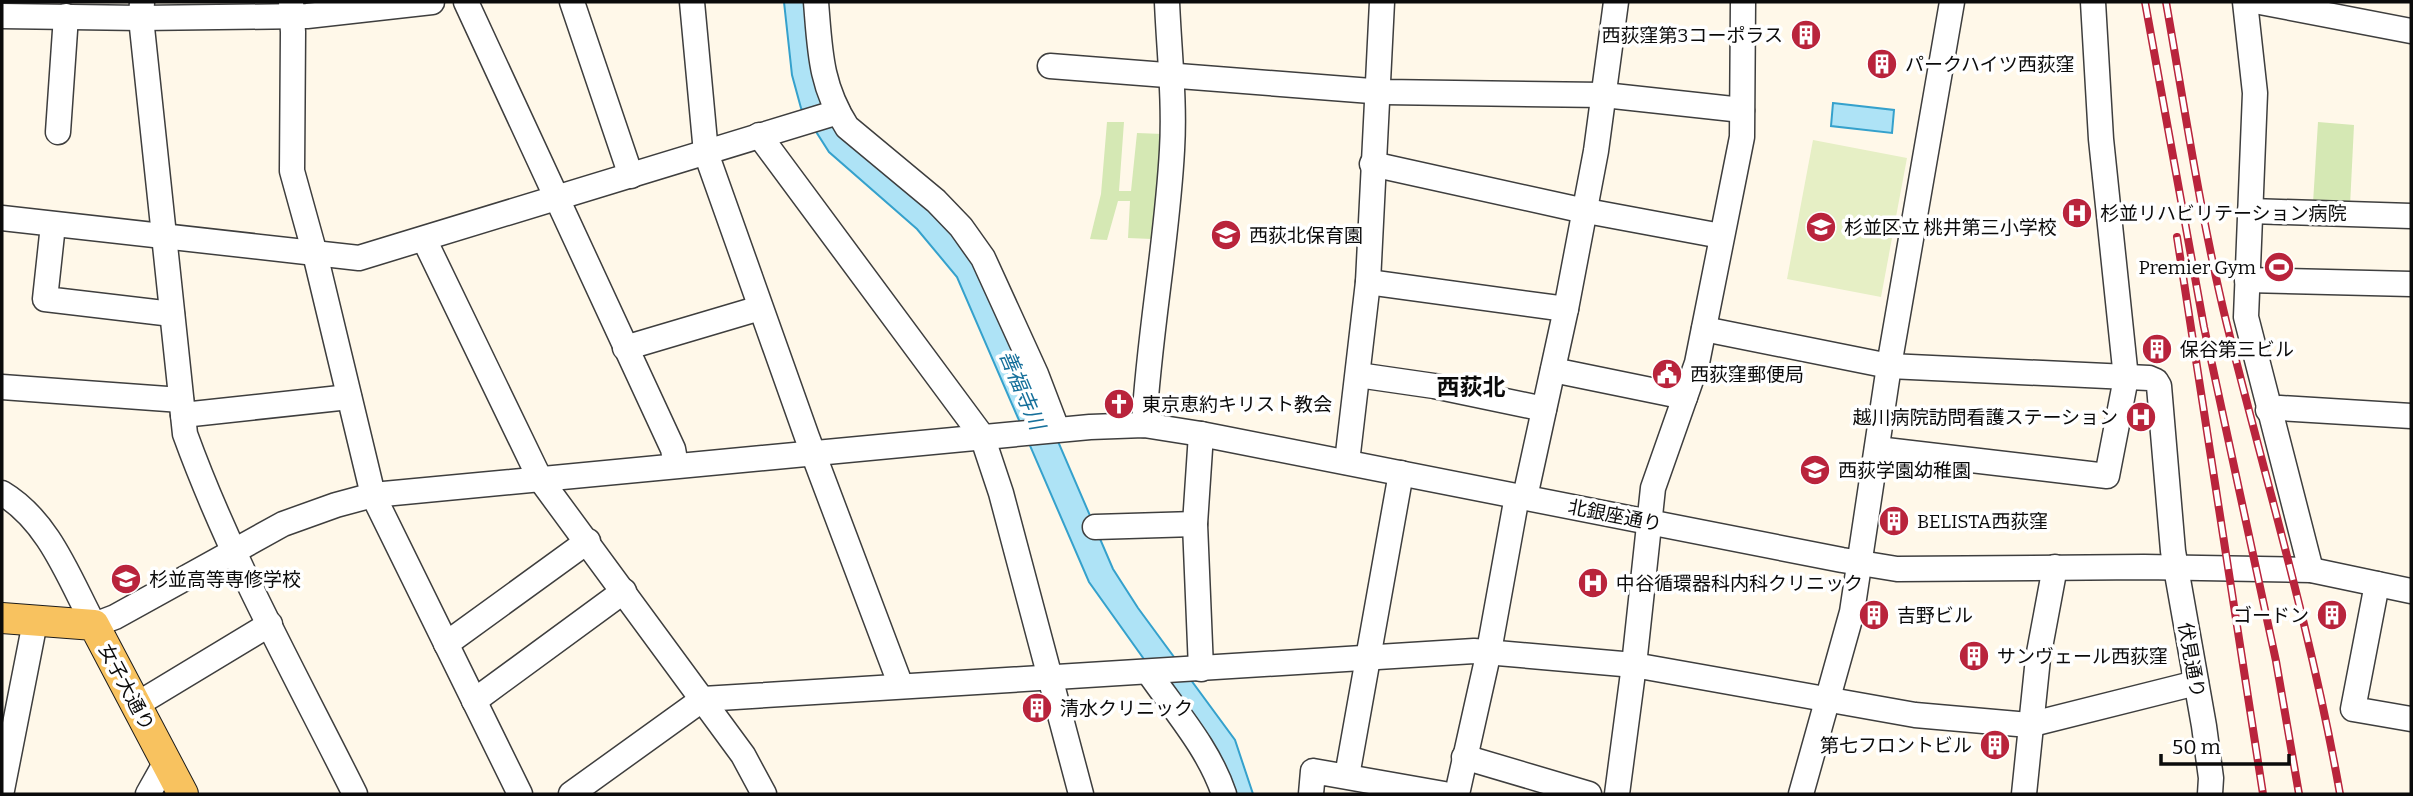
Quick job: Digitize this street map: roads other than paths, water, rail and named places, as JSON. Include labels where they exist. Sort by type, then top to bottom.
[{"type":"main road","name":"女子大通り","points":[[2,618],[94,625],[183,794]]},
{"type":"street","points":[[2,16],[66,16],[141,10],[292,9],[432,2]]},
{"type":"street","points":[[466,2],[673,449],[676,466]]},
{"type":"street","points":[[572,2],[631,176]]},
{"type":"street","points":[[692,2],[706,153],[813,453],[901,686]]},
{"type":"street","points":[[816,2],[823,73],[835,113],[847,127],[936,201],[961,227],[983,258],[1036,374],[1056,430]]},
{"type":"street","points":[[1144,425],[1172,150],[1167,2]]},
{"type":"street","points":[[1347,462],[1368,282],[1381,2]]},
{"type":"street","points":[[1457,794],[1521,497],[1566,309],[1604,95],[1616,2]]},
{"type":"street","points":[[1617,794],[1653,488],[1697,363],[1742,137],[1742,2]]},
{"type":"street","points":[[1801,794],[1852,612],[1889,366],[1952,2]]},
{"type":"street","points":[[1877,449],[2107,475],[2126,378],[2101,139],[2093,2]]},
{"type":"street","points":[[2245,2],[2255,93],[2246,317],[2311,570]]},
{"type":"street","points":[[2260,2],[2411,30]]},
{"type":"street","points":[[292,9],[292,171],[373,495],[520,794]]},
{"type":"street","points":[[141,10],[184,434],[202,482],[234,552],[355,794]]},
{"type":"street","points":[[58,132],[66,16]]},
{"type":"street","points":[[1050,66],[1377,92],[1604,95],[1742,110]]},
{"type":"street","points":[[2,218],[359,258],[835,113]]},
{"type":"street","points":[[758,135],[982,436],[1001,493],[1081,794]]},
{"type":"street","points":[[1372,164],[1721,236]]},
{"type":"street","points":[[2250,211],[2411,216]]},
{"type":"street","points":[[53,225],[45,299],[172,314]]},
{"type":"street","points":[[424,239],[540,479],[743,755],[764,794]]},
{"type":"street","points":[[2247,280],[2411,284]]},
{"type":"street","points":[[1368,282],[1566,309]]},
{"type":"street","points":[[625,348],[760,308]]},
{"type":"street","name":"伏見通り","points":[[1704,329],[1889,366],[2012,370],[2149,378],[2156,381],[2160,386],[2176,568],[2211,778],[2210,794]]},
{"type":"street","points":[[1553,370],[1685,397]]},
{"type":"street","points":[[1357,375],[1434,386],[1544,409]]},
{"type":"street","points":[[2,387],[182,408],[349,397]]},
{"type":"street","points":[[2268,410],[2280,408],[2411,416]]},
{"type":"street","name":"北銀座通り","points":[[94,625],[115,617],[293,520],[373,495],[1021,432],[1144,425],[1897,569],[2055,567],[2311,570],[2411,591]]},
{"type":"street","points":[[1192,669],[1195,524],[1201,434]]},
{"type":"street","points":[[1347,776],[1401,473]]},
{"type":"street","points":[[2,493],[18,504],[45,534],[94,625]]},
{"type":"street","points":[[1095,527],[1195,524]]},
{"type":"street","points":[[446,644],[588,541]]},
{"type":"street","points":[[2024,794],[2038,658],[2055,567]]},
{"type":"street","points":[[2376,584],[2353,709],[2411,719]]},
{"type":"street","points":[[474,701],[624,591]]},
{"type":"street","points":[[2,790],[35,622]]},
{"type":"street","points":[[136,705],[270,624]]},
{"type":"street","points":[[570,794],[703,699],[1368,656],[1489,652],[1634,665],[1915,715],[2029,725],[2196,683]]},
{"type":"street","points":[[1153,672],[1217,774],[1224,794]]},
{"type":"street","points":[[1464,757],[1589,794]]},
{"type":"street","points":[[148,794],[166,762]]},
{"type":"street","points":[[1311,794],[1313,771],[1444,794]]},
{"type":"water","name":"善福寺川","points":[[784,2],[811,2],[825,97],[936,211],[977,265],[1010,330],[1113,569],[1138,608],[1235,740],[1253,794],[1228,794],[1213,756],[1089,582],[957,277],[917,229],[829,152],[801,108],[792,75]]},
{"type":"water","points":[[1833,103],[1894,110],[1892,133],[1831,126]]},
{"type":"railway","points":[[2145,2],[2204,327],[2276,661],[2299,794]]},
{"type":"railway","points":[[2166,2],[2209,245],[2302,617],[2340,794]]},
{"type":"railway","points":[[2177,237],[2263,794]]},
{"type":"place","name":"西荻窪第3コーポラス","points":[[1806,35]]},
{"type":"place","name":"パークハイツ西荻窪","points":[[1882,64]]},
{"type":"place","name":"杉並リハビリテーション病院","points":[[2077,213]]},
{"type":"place","name":"杉並区立 桃井第三小学校","points":[[1821,227]]},
{"type":"place","name":"西荻北保育園","points":[[1226,235]]},
{"type":"place","name":"Premier Gym","points":[[2279,267]]},
{"type":"place","name":"保谷第三ビル","points":[[2157,349]]},
{"type":"place","name":"西荻窪郵便局","points":[[1667,374]]},
{"type":"place","name":"東京恵約キリスト教会","points":[[1119,404]]},
{"type":"place","name":"越川病院訪問看護ステーション","points":[[2141,417]]},
{"type":"place","name":"西荻学園幼稚園","points":[[1815,470]]},
{"type":"place","name":"BELISTA西荻窪","points":[[1894,521]]},
{"type":"place","name":"杉並高等専修学校","points":[[126,579]]},
{"type":"place","name":"中谷循環器科内科クリニック","points":[[1593,583]]},
{"type":"place","name":"吉野ビル","points":[[1874,615]]},
{"type":"place","name":"ゴードン","points":[[2332,615]]},
{"type":"place","name":"サンヴェール西荻窪","points":[[1974,656]]},
{"type":"place","name":"清水クリニック","points":[[1037,708]]},
{"type":"place","name":"第七フロントビル","points":[[1995,745]]},
{"type":"district","name":"西荻北","points":[[1471,387]]}]
